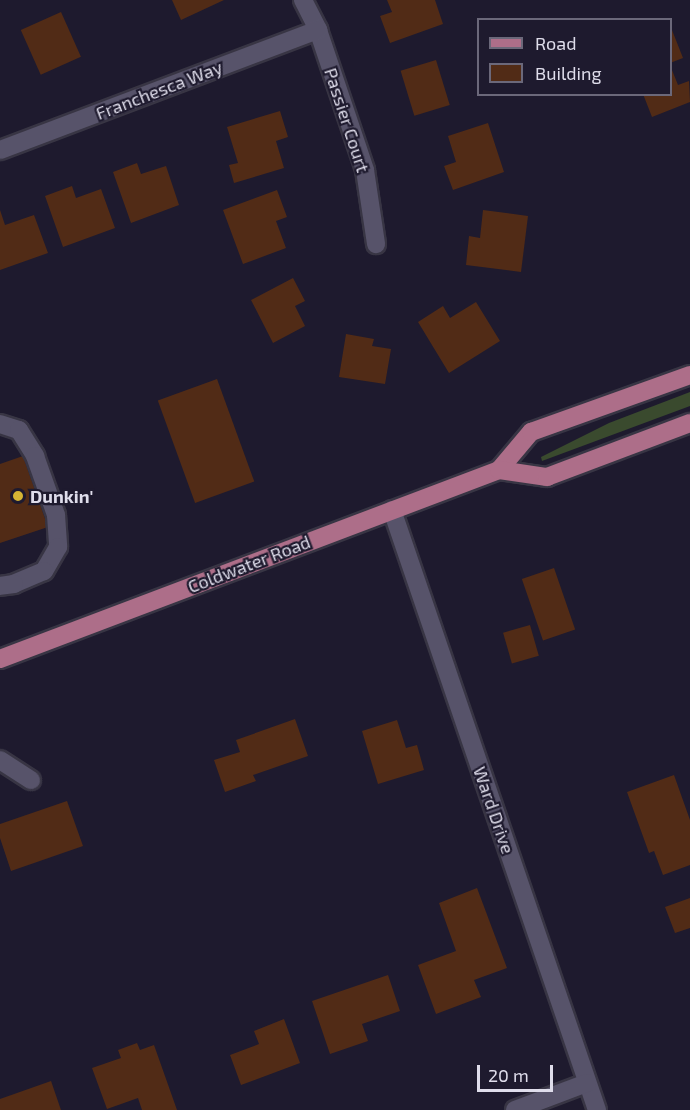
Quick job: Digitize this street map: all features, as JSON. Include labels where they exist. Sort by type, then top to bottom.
[{"type":"main road","name":"Coldwater Road","points":[[499,470],[531,432],[690,375]]},
{"type":"main road","name":"Coldwater Road","points":[[0,659],[499,470],[547,477],[690,423]]},
{"type":"street","name":"Passier Court","points":[[303,0],[318,30],[365,170],[376,244]]},
{"type":"street","name":"Franchesca Way","points":[[1,148],[318,30]]},
{"type":"street","points":[[0,424],[19,430],[35,456],[56,515],[58,547],[44,571],[14,584],[0,586]]},
{"type":"street","name":"Ward Drive","points":[[392,510],[597,1110]]},
{"type":"street","points":[[0,760],[31,780]]},
{"type":"street","points":[[515,1110],[587,1083]]},
{"type":"green space","points":[[690,392],[690,406],[542,461],[541,457],[609,423]]},
{"type":"building","points":[[172,0],[224,0],[181,20]]},
{"type":"building","points":[[387,0],[435,0],[443,24],[390,43],[380,16],[392,12]]},
{"type":"building","points":[[61,12],[81,57],[41,75],[21,30]]},
{"type":"building","points":[[672,30],[683,58],[672,62]]},
{"type":"building","points":[[436,60],[450,105],[414,116],[401,71]]},
{"type":"building","points":[[672,70],[678,85],[689,81],[690,102],[652,117],[644,96],[672,96]]},
{"type":"building","points":[[280,111],[288,137],[276,141],[284,168],[234,183],[229,165],[238,163],[227,127]]},
{"type":"building","points":[[488,123],[504,172],[453,190],[444,166],[456,162],[448,136]]},
{"type":"building","points":[[137,163],[141,174],[166,166],[179,205],[131,223],[113,172]]},
{"type":"building","points":[[72,186],[76,198],[101,189],[115,228],[63,247],[45,196]]},
{"type":"building","points":[[277,190],[287,217],[276,221],[286,248],[243,264],[223,210]]},
{"type":"building","points":[[0,210],[5,225],[34,215],[48,253],[0,270]]},
{"type":"building","points":[[483,210],[528,216],[521,272],[466,265],[469,236],[480,238]]},
{"type":"building","points":[[293,278],[305,301],[295,306],[305,326],[273,343],[251,300]]},
{"type":"building","points":[[476,302],[500,341],[449,373],[418,322],[443,306],[450,318]]},
{"type":"building","points":[[346,334],[374,339],[372,346],[391,349],[385,384],[339,377]]},
{"type":"building","points":[[217,379],[254,481],[195,503],[158,401]]},
{"type":"building","name":"Dunkin'","points":[[23,456],[48,527],[0,543],[0,464]]},
{"type":"building","points":[[554,568],[575,629],[543,641],[522,579]]},
{"type":"building","points":[[530,625],[539,656],[512,663],[503,633]]},
{"type":"building","points":[[295,719],[308,756],[253,775],[256,781],[225,792],[214,760],[240,752],[236,740]]},
{"type":"building","points":[[397,720],[406,748],[417,745],[424,770],[378,784],[362,731]]},
{"type":"building","points":[[674,775],[690,820],[690,865],[663,875],[654,851],[649,853],[627,792]]},
{"type":"building","points":[[67,801],[83,846],[11,871],[0,838],[0,824]]},
{"type":"building","points":[[477,888],[507,968],[474,980],[481,997],[436,1014],[418,965],[456,951],[439,903]]},
{"type":"building","points":[[690,898],[690,928],[675,933],[665,907]]},
{"type":"building","points":[[388,975],[400,1011],[362,1024],[368,1041],[330,1054],[312,1001]]},
{"type":"building","points":[[284,1019],[300,1063],[241,1085],[230,1055],[259,1044],[254,1031]]},
{"type":"building","points":[[137,1043],[140,1050],[154,1045],[177,1110],[142,1110],[138,1098],[107,1109],[92,1068],[121,1058],[118,1050]]},
{"type":"building","points":[[51,1081],[61,1110],[0,1110],[0,1099]]},
{"type":"place","name":"Dunkin'","points":[[18,496]]}]
